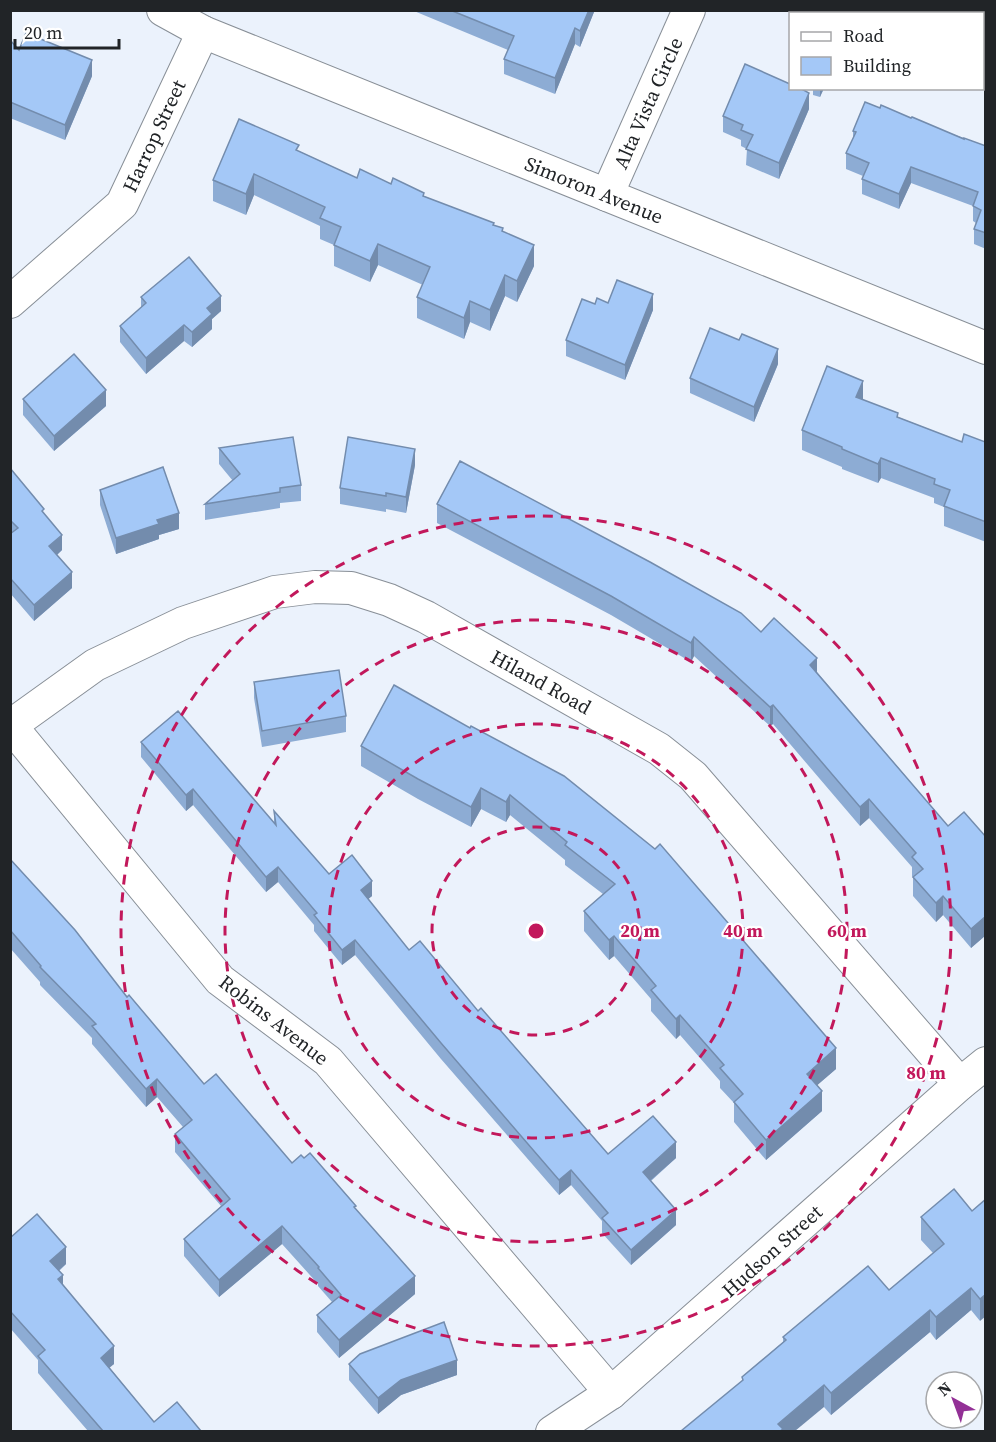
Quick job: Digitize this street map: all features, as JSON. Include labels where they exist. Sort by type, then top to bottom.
[{"type":"street","name":"Simoron Avenue","points":[[163,10],[203,32],[986,348]]},
{"type":"street","name":"Alta Vista Circle","points":[[607,195],[689,10]]},
{"type":"street","name":"Harrop Street","points":[[10,302],[123,204],[203,32]]},
{"type":"street","name":"Hiland Road","points":[[11,725],[94,665],[183,623],[275,592],[315,587],[351,588],[388,600],[426,617],[659,749],[693,776],[960,1084]]},
{"type":"street","name":"Robins Avenue","points":[[11,725],[220,980],[328,1061],[611,1393]]},
{"type":"street","name":"Hudson Street","points":[[552,1431],[611,1393],[986,1063]]},
{"type":"building","points":[[450,10],[589,10],[580,31],[575,28],[555,78],[504,59],[514,36]]},
{"type":"building","points":[[820,10],[853,10],[852,12]]},
{"type":"building","points":[[26,33],[92,60],[65,125],[10,102],[10,40],[19,50]]},
{"type":"building","points":[[745,64],[789,84],[789,90],[804,90],[809,93],[779,163],[746,149],[753,135],[741,130],[743,125],[723,116]]},
{"type":"building","points":[[865,102],[880,108],[881,105],[986,146],[986,233],[974,229],[981,210],[973,206],[978,192],[911,167],[899,194],[862,179],[869,163],[846,153],[856,132],[853,131]]},
{"type":"building","points":[[239,119],[299,145],[296,150],[357,178],[360,169],[391,184],[393,178],[424,193],[423,196],[494,223],[493,225],[503,228],[502,231],[534,245],[517,281],[505,275],[490,310],[470,301],[464,318],[417,297],[430,267],[378,244],[370,261],[334,245],[341,227],[320,218],[325,207],[254,174],[246,194],[213,180]]},
{"type":"building","points":[[189,257],[221,296],[207,308],[212,314],[192,332],[184,325],[146,358],[120,326],[146,303],[141,297]]},
{"type":"building","points":[[617,280],[653,294],[625,365],[566,340],[582,299],[595,304],[597,298],[608,303]]},
{"type":"building","points":[[710,328],[739,340],[742,334],[778,349],[754,407],[690,378]]},
{"type":"building","points":[[74,354],[106,390],[54,436],[23,399]]},
{"type":"building","points":[[827,366],[863,381],[856,397],[898,413],[897,417],[962,442],[964,434],[986,441],[986,522],[944,506],[950,490],[934,484],[935,479],[881,458],[878,464],[802,430]]},
{"type":"building","points":[[293,437],[301,485],[280,488],[280,492],[205,504],[240,474],[219,448]]},
{"type":"building","points":[[348,437],[415,449],[406,497],[340,488]]},
{"type":"building","points":[[460,461],[741,613],[761,632],[774,618],[817,658],[810,665],[948,826],[964,812],[986,837],[986,916],[971,929],[943,896],[936,903],[913,877],[923,869],[912,857],[916,853],[869,799],[860,807],[773,705],[770,707],[694,637],[691,643],[611,596],[437,504]]},
{"type":"building","points":[[163,467],[179,513],[157,520],[159,524],[116,538],[100,490]]},
{"type":"building","points":[[10,468],[62,535],[49,546],[72,572],[34,605],[10,578],[10,534],[18,528],[10,520]]},
{"type":"building","points":[[339,670],[346,716],[262,731],[254,682]]},
{"type":"building","points":[[394,685],[470,728],[471,726],[564,776],[655,849],[660,844],[836,1048],[807,1074],[822,1091],[766,1140],[734,1102],[743,1094],[720,1068],[724,1065],[680,1015],[676,1019],[651,990],[656,986],[614,936],[609,940],[584,911],[615,884],[565,845],[567,842],[510,795],[506,802],[481,788],[471,807],[361,746]]},
{"type":"building","points":[[178,711],[276,825],[274,811],[329,874],[352,855],[372,881],[361,890],[409,950],[420,941],[478,1011],[481,1008],[608,1154],[653,1116],[676,1142],[643,1172],[676,1210],[631,1250],[602,1218],[608,1213],[571,1170],[559,1180],[355,940],[342,950],[314,915],[317,913],[278,867],[266,877],[193,789],[186,795],[141,742]]},
{"type":"building","points":[[10,859],[75,930],[127,997],[129,995],[204,1084],[216,1074],[292,1163],[301,1155],[304,1158],[310,1153],[415,1276],[339,1340],[317,1315],[341,1295],[282,1226],[219,1280],[184,1239],[230,1199],[175,1134],[192,1120],[157,1079],[146,1089],[92,1026],[96,1024],[40,967],[10,930]]},
{"type":"building","points":[[954,1189],[972,1211],[986,1199],[986,1294],[980,1299],[971,1288],[936,1317],[930,1310],[831,1393],[824,1385],[778,1424],[783,1429],[780,1431],[681,1431],[743,1380],[742,1377],[786,1340],[783,1337],[868,1266],[889,1290],[944,1244],[921,1217]]},
{"type":"building","points":[[37,1214],[66,1247],[50,1261],[63,1275],[58,1279],[114,1346],[101,1358],[154,1422],[177,1402],[201,1431],[103,1431],[38,1356],[45,1350],[10,1311],[10,1238]]},
{"type":"building","points":[[444,1322],[457,1360],[401,1380],[378,1398],[349,1364],[360,1354]]}]
